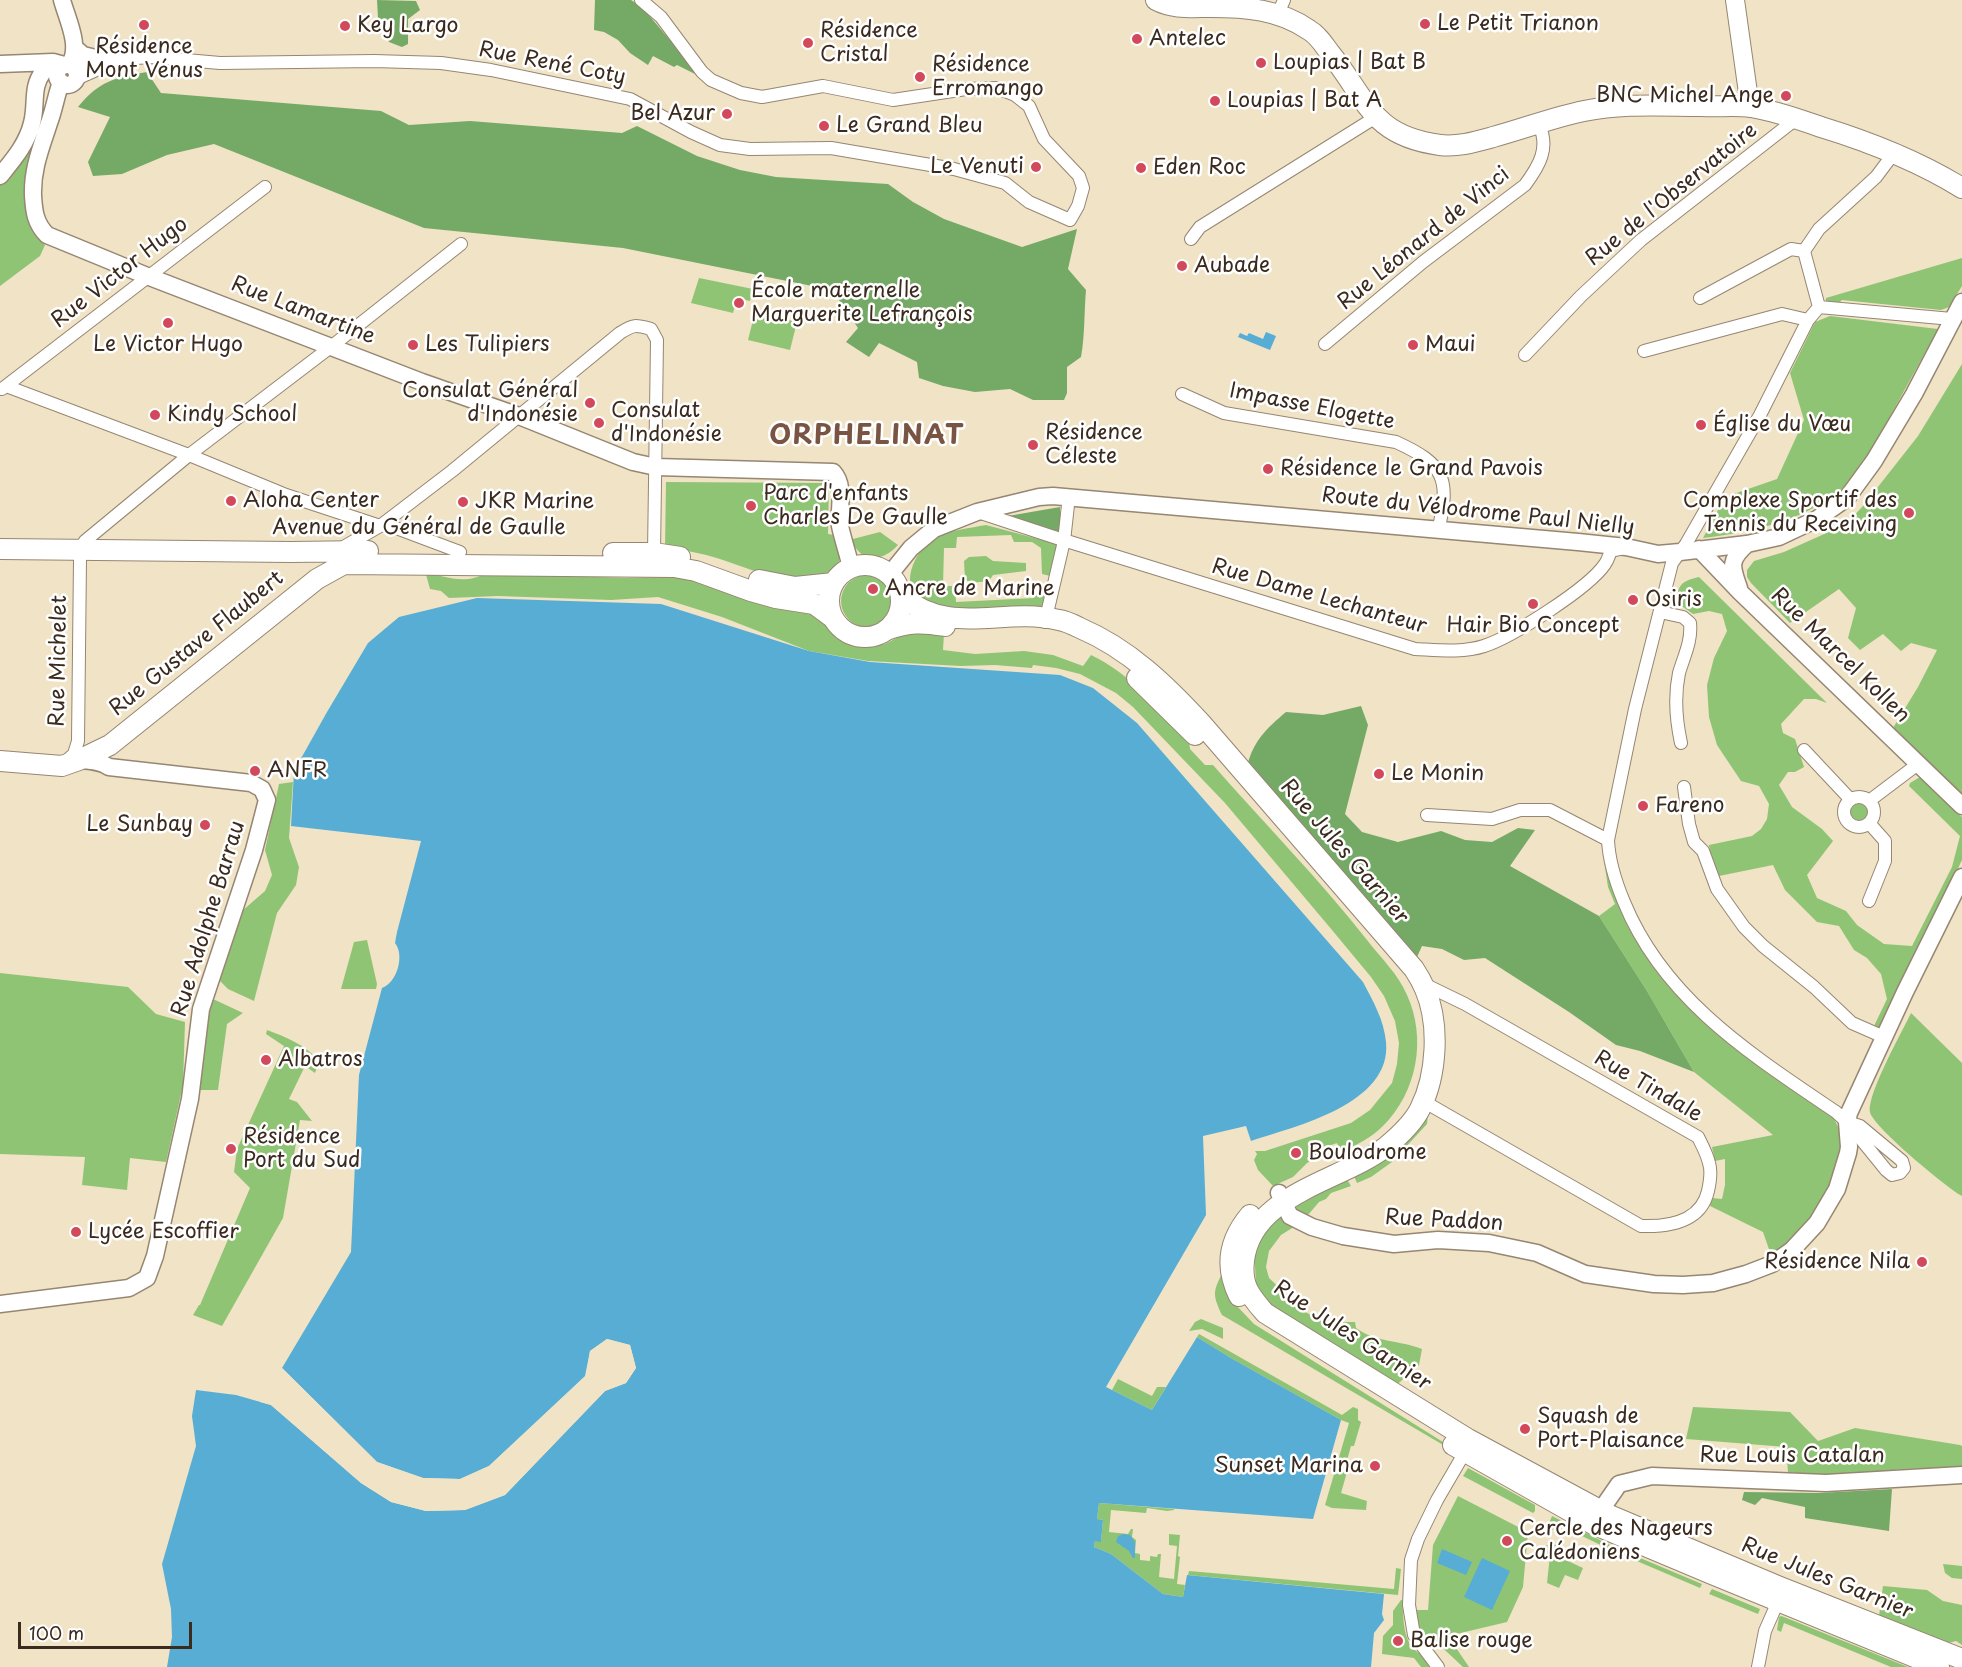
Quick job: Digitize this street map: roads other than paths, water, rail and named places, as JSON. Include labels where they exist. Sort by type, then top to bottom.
[{"type":"main road","points":[[1156,0],[1162,3],[1233,7],[1281,7],[1315,34],[1376,117],[1404,135],[1442,145],[1460,145],[1582,111],[1610,106],[1750,107],[1796,119],[1894,153],[1945,177],[1962,188]]},
{"type":"main road","points":[[1735,0],[1750,107]]},
{"type":"main road","name":"Avenue du Général de Gaulle","points":[[0,549],[291,552],[340,558],[674,567],[696,571],[751,591],[814,604],[833,618]]},
{"type":"main road","points":[[291,552],[300,558],[304,568],[303,579],[292,599]]},
{"type":"main road","name":"Avenue du Général de Gaulle","points":[[340,558],[460,552],[654,554],[702,561],[774,584],[795,587],[834,583]]},
{"type":"main road","name":"Rue Gustave Flaubert","points":[[70,763],[110,745],[340,558]]},
{"type":"main road","points":[[872,565],[890,574],[898,584],[901,596],[899,615],[894,624],[877,635],[867,637],[857,636],[839,626],[833,618],[830,594],[841,574],[850,568],[872,565]]},
{"type":"main road","name":"Rue Jules Garnier","points":[[901,596],[937,616],[975,620],[1007,616],[1071,630],[1091,640],[1094,634],[1132,658],[1163,683],[1201,723],[1414,969],[1425,988],[1431,1009],[1435,1040],[1432,1072],[1419,1110],[1408,1126],[1386,1147],[1249,1216],[1235,1237],[1230,1271],[1244,1306],[1264,1324],[1330,1369],[1465,1452],[1601,1510],[1938,1667]]},
{"type":"main road","name":"Rue Jules Garnier","points":[[886,630],[907,623],[929,623],[979,629],[1050,625],[1087,642],[1143,683],[1205,745],[1299,850],[1415,992],[1425,1037],[1422,1065],[1412,1095],[1397,1122],[1366,1148],[1312,1172],[1261,1215],[1247,1233],[1243,1267],[1245,1281],[1250,1297],[1265,1313],[1468,1439],[1593,1524],[1664,1554],[1776,1593],[1837,1609],[1962,1659]]},
{"type":"main road","points":[[1131,673],[1142,674],[1154,685],[1158,686],[1163,683]]},
{"type":"main road","points":[[0,761],[70,763]]},
{"type":"street","points":[[32,97],[37,79],[73,59],[75,48],[62,0]]},
{"type":"street","name":"Rue René Coty","points":[[48,71],[98,70],[107,60],[152,57],[220,63],[374,61],[441,63],[491,70],[630,99],[720,145],[750,149],[831,148],[954,169],[1005,183],[1029,202],[1070,220],[1078,206],[1083,189],[1079,176],[1044,139],[1029,106],[1015,95],[997,88],[966,89],[893,100],[823,86],[762,97],[741,93],[711,80],[702,72],[661,17],[641,0]]},
{"type":"street","points":[[75,48],[83,55],[107,60]]},
{"type":"street","points":[[0,176],[21,149],[34,115],[32,97],[22,74],[48,71]]},
{"type":"street","name":"Rue Lamartine","points":[[48,71],[50,122],[41,143],[32,182],[34,211],[40,228],[46,235],[147,276],[422,382],[519,416],[633,462],[656,467],[833,472],[838,477],[840,486],[840,526],[850,568]]},
{"type":"street","points":[[1191,239],[1200,227],[1376,117]]},
{"type":"street","name":"Rue de l'Observatoire","points":[[1525,355],[1581,296],[1641,240],[1796,119]]},
{"type":"street","name":"Rue Léonard de Vinci","points":[[1325,344],[1424,262],[1525,184],[1535,172],[1543,155],[1543,133],[1539,124]]},
{"type":"street","points":[[1819,307],[1804,251],[1819,229],[1876,177],[1894,153]]},
{"type":"street","name":"Rue Victor Hugo","points":[[3,388],[265,187]]},
{"type":"street","points":[[80,550],[90,536],[189,455],[461,244]]},
{"type":"street","points":[[1700,298],[1791,249],[1804,251]]},
{"type":"street","name":"Route du Vélodrome Paul Nielly","points":[[890,574],[911,548],[934,529],[977,512],[1040,497],[1069,496],[1626,547],[1658,554],[1748,544],[1779,537],[1817,519],[1847,498],[1874,461],[1914,394],[1962,302]]},
{"type":"street","points":[[1819,307],[1952,319]]},
{"type":"street","points":[[1819,307],[1808,320],[1760,415],[1680,552],[1671,563],[1635,709],[1608,840],[1608,855],[1619,891],[1634,926],[1653,957],[1677,987],[1700,1012],[1742,1047],[1836,1112],[1847,1122],[1886,1170],[1892,1175],[1900,1173],[1904,1168],[1902,1161],[1860,1126],[1847,1122]]},
{"type":"street","points":[[1644,351],[1782,314],[1808,320]]},
{"type":"street","name":"Rue Gustave Flaubert","points":[[340,558],[452,471],[620,333],[634,325],[651,329],[657,340],[656,467]]},
{"type":"street","points":[[3,388],[189,455],[286,495],[380,526],[388,525],[460,552]]},
{"type":"street","name":"Impasse Elogette","points":[[1182,394],[1224,412],[1396,442],[1416,451],[1430,461],[1441,475],[1444,493],[1438,531]]},
{"type":"street","points":[[654,554],[656,467]]},
{"type":"street","points":[[1050,625],[1069,496]]},
{"type":"street","name":"Rue Dame Lechanteur","points":[[977,512],[1415,649],[1452,650],[1483,647],[1521,628],[1585,585],[1605,564],[1611,551],[1626,547]]},
{"type":"street","points":[[1740,592],[1733,567],[1736,555],[1748,544]]},
{"type":"street","name":"Rue Marcel Kollen","points":[[1699,549],[1740,592],[1958,800]]},
{"type":"street","name":"Rue Michelet","points":[[70,763],[78,741],[80,550]]},
{"type":"street","points":[[1660,612],[1683,617],[1690,623],[1691,635],[1679,674],[1676,695],[1677,722],[1681,743]]},
{"type":"street","points":[[110,745],[116,768]]},
{"type":"street","points":[[1803,750],[1850,799]]},
{"type":"street","name":"Rue Adolphe Barrau","points":[[0,1304],[129,1288],[147,1278],[155,1256],[190,1099],[201,1009],[254,850],[267,800],[262,789],[251,783],[116,768],[93,761],[70,763]]},
{"type":"street","points":[[1869,801],[1918,764]]},
{"type":"street","points":[[1684,787],[1694,842],[1703,851],[1718,889],[1744,927],[1852,1023],[1884,1037]]},
{"type":"street","points":[[1860,797],[1869,801],[1874,814],[1869,824],[1855,827],[1847,821],[1843,812],[1850,799],[1860,797]]},
{"type":"street","points":[[1427,815],[1492,819],[1520,810],[1550,810],[1608,840]]},
{"type":"street","points":[[1869,824],[1885,842],[1885,861],[1869,901]]},
{"type":"street","points":[[1847,1122],[1884,1037],[1962,877]]},
{"type":"street","points":[[1392,961],[1401,963],[1418,987],[1425,988]]},
{"type":"street","name":"Rue Tindale","points":[[1423,1101],[1641,1226],[1671,1225],[1687,1219],[1699,1210],[1707,1196],[1711,1181],[1710,1164],[1698,1137],[1465,1004],[1430,987],[1425,988]]},
{"type":"street","points":[[1423,1024],[1427,1012],[1421,993],[1425,988]]},
{"type":"street","points":[[1397,1122],[1409,1116],[1419,1101],[1423,1101],[1420,1096],[1427,1073],[1422,1065]]},
{"type":"street","name":"Rue Paddon","points":[[1281,1198],[1290,1216],[1294,1219],[1343,1236],[1394,1244],[1437,1240],[1489,1243],[1537,1253],[1585,1274],[1654,1284],[1713,1283],[1772,1264],[1792,1251],[1817,1223],[1837,1189],[1848,1153],[1847,1122]]},
{"type":"street","points":[[1425,1412],[1428,1420],[1464,1443],[1465,1452],[1437,1500],[1418,1539],[1411,1560],[1409,1605],[1414,1635],[1438,1667]]},
{"type":"street","name":"Rue Louis Catalan","points":[[1601,1510],[1619,1484],[1652,1476],[1826,1483],[1962,1475]]},
{"type":"street","points":[[1601,1510],[1600,1518],[1604,1523],[1655,1545],[1664,1554]]},
{"type":"street","points":[[1758,1667],[1776,1593]]},
{"type":"water","points":[[1266,332],[1276,336],[1270,350],[1238,337],[1240,333],[1247,336],[1249,333],[1263,339]]},
{"type":"water","points":[[477,598],[661,604],[809,651],[870,662],[1060,675],[1093,688],[1137,723],[1363,982],[1380,1018],[1386,1042],[1384,1063],[1374,1082],[1358,1097],[1338,1109],[1292,1128],[1251,1141],[1246,1126],[1203,1136],[1206,1215],[1106,1387],[1152,1410],[1197,1337],[1341,1420],[1313,1519],[1099,1503],[1097,1519],[1103,1520],[1101,1542],[1095,1541],[1094,1547],[1111,1554],[1163,1594],[1183,1597],[1187,1575],[1384,1594],[1382,1614],[1384,1620],[1374,1633],[1371,1667],[167,1667],[172,1637],[171,1609],[162,1564],[196,1446],[192,1416],[196,1390],[236,1395],[271,1405],[361,1483],[391,1502],[426,1511],[465,1510],[505,1495],[605,1391],[626,1383],[636,1368],[630,1345],[607,1339],[590,1351],[586,1376],[489,1466],[460,1479],[423,1478],[377,1462],[282,1368],[351,1252],[359,1075],[382,988],[392,981],[398,968],[399,954],[395,943],[421,841],[291,826],[294,771],[368,643],[399,617]]},
{"type":"water","points":[[1130,1535],[1135,1542],[1135,1558],[1116,1542],[1118,1536]]},
{"type":"water","points":[[1442,1549],[1472,1562],[1466,1575],[1437,1563]]},
{"type":"water","points":[[1482,1558],[1510,1571],[1492,1610],[1464,1597]]},
{"type":"place","name":"Le Petit Trianon","points":[[1425,24]]},
{"type":"place","name":"Résidence Mont Vénus","points":[[144,25]]},
{"type":"place","name":"Key Largo","points":[[345,26]]},
{"type":"place","name":"Antelec","points":[[1137,39]]},
{"type":"place","name":"Résidence Cristal","points":[[808,43]]},
{"type":"place","name":"Loupias | Bat B","points":[[1261,63]]},
{"type":"place","name":"Résidence Erromango","points":[[920,77]]},
{"type":"place","name":"BNC Michel Ange","points":[[1786,96]]},
{"type":"place","name":"Loupias | Bat A","points":[[1215,101]]},
{"type":"place","name":"Bel Azur","points":[[727,114]]},
{"type":"place","name":"Le Grand Bleu","points":[[824,126]]},
{"type":"place","name":"Le Venuti","points":[[1036,167]]},
{"type":"place","name":"Eden Roc","points":[[1141,168]]},
{"type":"place","name":"Aubade","points":[[1182,266]]},
{"type":"place","name":"École maternelle Marguerite Lefrançois","points":[[739,303]]},
{"type":"place","name":"Le Victor Hugo","points":[[168,323]]},
{"type":"place","name":"Les Tulipiers","points":[[413,345]]},
{"type":"place","name":"Maui","points":[[1413,345]]},
{"type":"place","name":"Consulat Général d'Indonésie","points":[[590,403]]},
{"type":"place","name":"Kindy School","points":[[155,415]]},
{"type":"place","name":"Consulat d'Indonésie","points":[[599,423]]},
{"type":"place","name":"Église du Vœu","points":[[1701,425]]},
{"type":"place","name":"Résidence Céleste","points":[[1033,445]]},
{"type":"place","name":"Résidence le Grand Pavois","points":[[1268,469]]},
{"type":"place","name":"Aloha Center","points":[[231,501]]},
{"type":"place","name":"JKR Marine","points":[[463,502]]},
{"type":"place","name":"Parc d'enfants Charles De Gaulle","points":[[751,506]]},
{"type":"place","name":"Complexe Sportif des Tennis du Receiving","points":[[1909,513]]},
{"type":"place","name":"Ancre de Marine","points":[[873,589]]},
{"type":"place","name":"Osiris","points":[[1633,600]]},
{"type":"place","name":"Hair Bio Concept","points":[[1533,604]]},
{"type":"place","name":"ANFR","points":[[255,771]]},
{"type":"place","name":"Le Monin","points":[[1379,774]]},
{"type":"place","name":"Fareno","points":[[1643,806]]},
{"type":"place","name":"Le Sunbay","points":[[205,825]]},
{"type":"place","name":"Albatros","points":[[266,1060]]},
{"type":"place","name":"Résidence Port du Sud","points":[[231,1149]]},
{"type":"place","name":"Boulodrome","points":[[1296,1153]]},
{"type":"place","name":"Lycée Escoffier","points":[[76,1232]]},
{"type":"place","name":"Résidence Nila","points":[[1922,1262]]},
{"type":"place","name":"Squash de Port-Plaisance","points":[[1525,1429]]},
{"type":"place","name":"Sunset Marina","points":[[1375,1466]]},
{"type":"place","name":"Cercle des Nageurs Calédoniens","points":[[1507,1541]]},
{"type":"place","name":"Balise rouge","points":[[1398,1641]]},
{"type":"district","name":"ORPHELINAT","points":[[867,437]]}]
